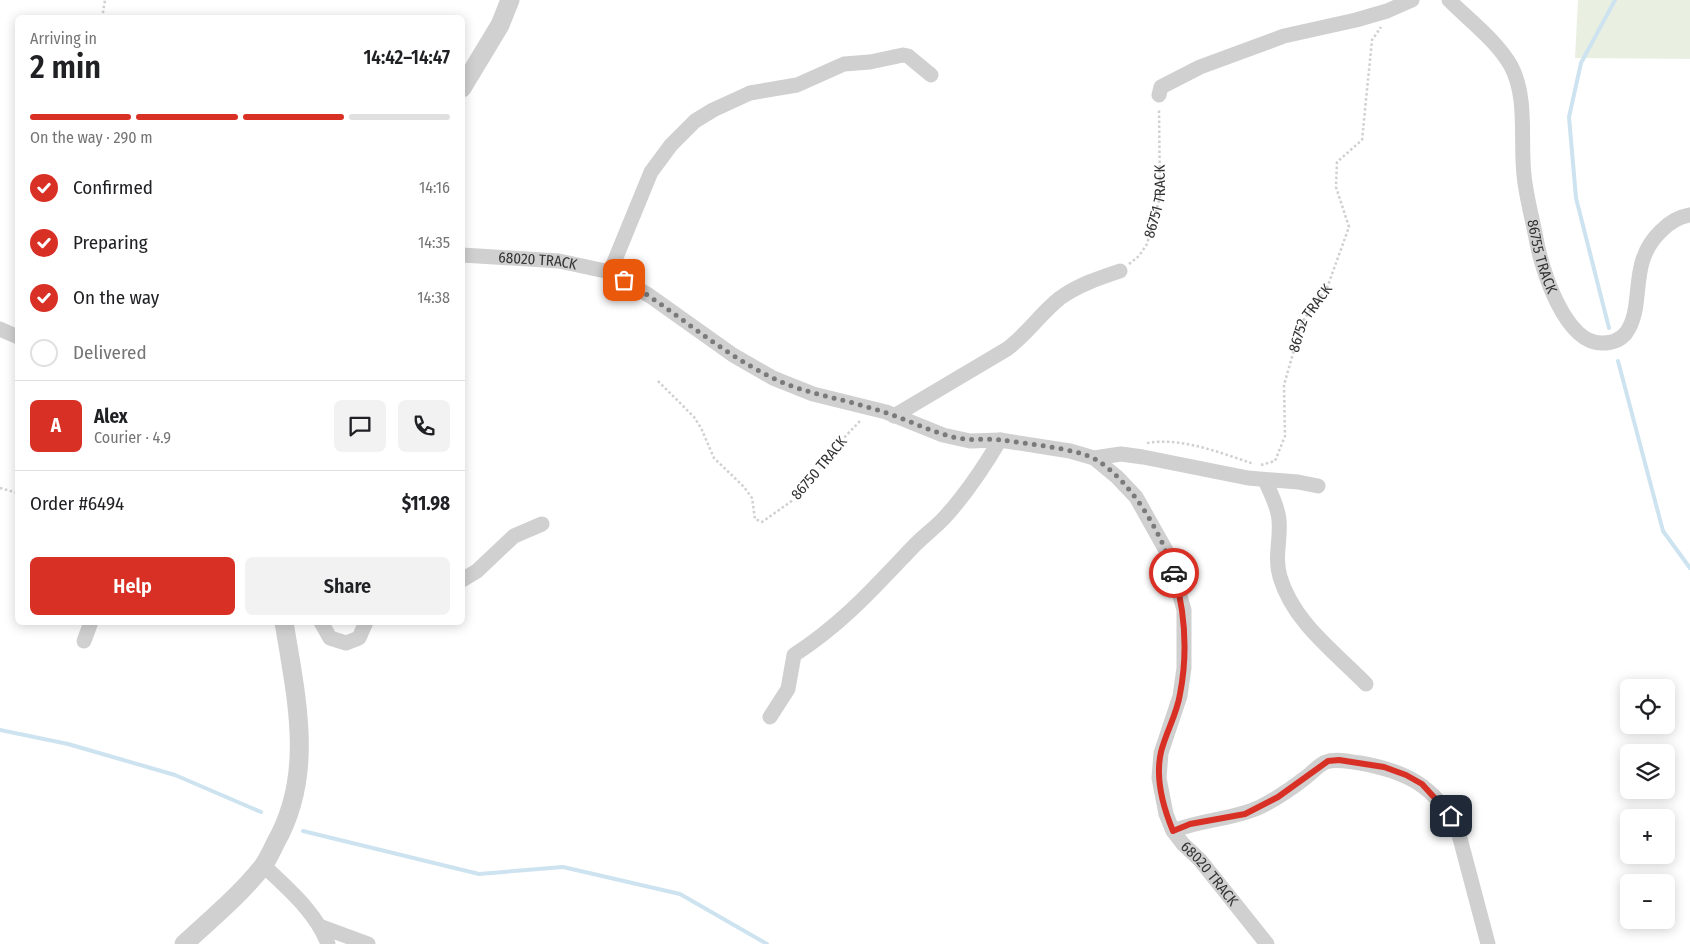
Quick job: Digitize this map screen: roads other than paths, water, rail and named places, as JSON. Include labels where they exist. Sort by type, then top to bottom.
[{"type":"street","points":[[465,83],[500,25],[510,0]]},
{"type":"street","points":[[1158,95],[1161,87],[1200,67],[1300,30],[1356,20],[1387,11],[1412,0]]},
{"type":"street","name":"86755 TRACK","points":[[1449,0],[1498,48],[1514,75],[1520,102],[1524,176],[1538,247],[1556,298],[1576,331],[1587,340],[1597,344],[1609,343],[1620,339],[1627,331],[1632,317],[1638,274],[1645,252],[1657,234],[1670,222],[1690,215]]},
{"type":"street","points":[[610,272],[651,172],[671,145],[695,121],[707,113],[750,93],[798,85],[844,64],[908,56],[931,75]]},
{"type":"street","name":"68020 TRACK","points":[[465,255],[559,261],[610,272],[650,296],[733,355],[773,378],[813,394],[872,408],[943,435],[970,441],[1000,440],[1070,451],[1094,458],[1136,497],[1168,554],[1184,610],[1184,668],[1180,696],[1161,753],[1160,770],[1166,814],[1173,831],[1228,894],[1267,944]]},
{"type":"street","points":[[894,416],[1024,337],[1058,300],[1072,290],[1120,271]]},
{"type":"street","points":[[0,329],[15,336]]},
{"type":"street","points":[[770,717],[788,689],[794,655],[825,636],[854,610],[920,539],[945,517],[985,466],[1000,440]]},
{"type":"street","points":[[1094,458],[1121,454],[1265,480],[1298,482],[1318,486]]},
{"type":"street","points":[[1265,480],[1279,518],[1276,546],[1280,578],[1294,610],[1304,624],[1366,684]]},
{"type":"street","points":[[465,578],[477,571],[514,536],[542,524]]},
{"type":"street","points":[[84,641],[90,625]]},
{"type":"street","points":[[184,944],[263,865],[284,828],[296,788],[301,750],[299,710],[285,625]]},
{"type":"street","points":[[323,625],[330,638],[346,643],[359,638],[365,625]]},
{"type":"street","points":[[1173,831],[1200,822],[1231,818],[1261,807],[1328,761],[1339,760],[1384,767],[1406,775],[1422,784],[1451,816],[1457,827],[1488,944]]},
{"type":"street","points":[[263,865],[322,927],[328,944]]},
{"type":"street","points":[[322,927],[368,944]]},
{"type":"waterway","points":[[1609,328],[1576,198],[1569,117],[1581,63],[1615,0]]},
{"type":"waterway","points":[[1618,361],[1663,531],[1690,568]]},
{"type":"waterway","points":[[0,730],[68,744],[175,775],[261,812]]},
{"type":"waterway","points":[[303,831],[479,874],[563,867],[680,894],[767,944]]}]
